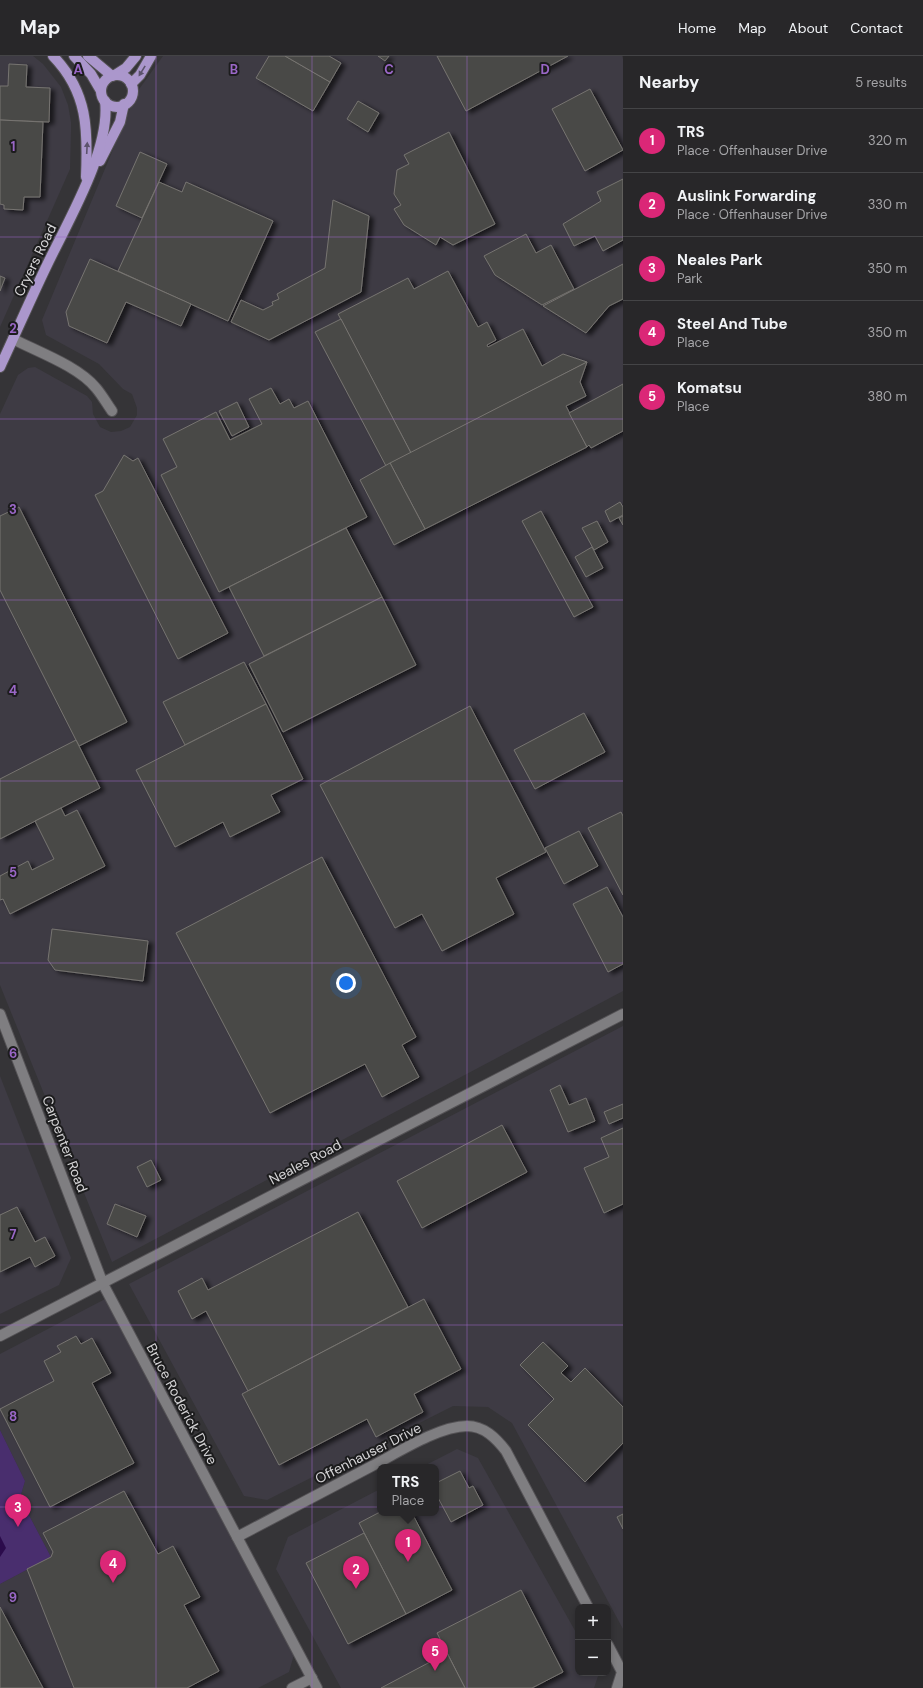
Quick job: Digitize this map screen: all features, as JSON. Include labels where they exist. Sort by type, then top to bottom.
[{"type":"main road","points":[[53,56],[60,63],[74,85],[82,106],[87,138],[85,187]]},
{"type":"main road","points":[[74,56],[91,74],[103,96],[115,106],[124,104]]},
{"type":"main road","points":[[88,56],[113,75],[124,76],[131,84]]},
{"type":"main road","points":[[103,96],[103,83],[113,75],[126,68],[136,56]]},
{"type":"main road","name":"Cryers Road","points":[[0,367],[85,187],[120,122],[124,104],[132,96],[131,84],[140,75],[151,56]]},
{"type":"main road","name":"Cryers Road","points":[[85,187],[101,144],[105,118],[103,96]]},
{"type":"street","points":[[13,339],[69,367],[84,377],[96,387],[112,411]]},
{"type":"street","name":"Carpenter Road","points":[[0,1014],[103,1284]]},
{"type":"street","name":"Neales Road","points":[[0,1336],[623,1014]]},
{"type":"street","name":"Bruce Roderick Drive","points":[[103,1284],[237,1537]]},
{"type":"street","name":"Offenhauser Drive","points":[[237,1537],[416,1443],[457,1426],[469,1426],[490,1433],[498,1440],[506,1451],[586,1604]]},
{"type":"street","points":[[237,1537],[317,1688]]},
{"type":"street","points":[[611,1651],[622,1672],[617,1688]]},
{"type":"street","points":[[292,1688],[312,1678]]},
{"type":"shaded area","points":[[0,56],[33,56],[43,64],[61,87],[68,105],[71,131],[70,169],[0,327]]},
{"type":"shaded area","points":[[163,56],[622,56],[623,991],[112,1262],[0,985],[0,414],[18,375],[28,368],[35,367],[87,396],[92,402],[93,414],[100,427],[111,432],[121,431],[130,427],[137,415],[137,408],[132,394],[123,389],[99,364],[46,335],[42,320],[137,92]]},
{"type":"shaded area","points":[[623,1026],[623,1629],[611,1604],[610,1604],[512,1423],[488,1407],[453,1406],[267,1500],[244,1496],[129,1284]]},
{"type":"shaded area","points":[[0,1076],[71,1258],[59,1285],[0,1314]]},
{"type":"shaded area","points":[[109,1297],[295,1651],[289,1672],[258,1688],[0,1688],[0,1584],[51,1557],[20,1498],[25,1481],[0,1430],[0,1354]]},
{"type":"shaded area","points":[[0,1430],[25,1481],[20,1498],[51,1557],[0,1584]]},
{"type":"shaded area","points":[[457,1449],[478,1458],[575,1631],[575,1676],[598,1676],[594,1688],[341,1688],[276,1569],[288,1537],[377,1491],[377,1516],[439,1516],[439,1464],[428,1464]]},
{"type":"shaded area","points":[[0,1536],[6,1548],[0,1557]]},
{"type":"building","points":[[269,56],[285,56],[330,82],[313,111],[256,78]]},
{"type":"building","points":[[285,56],[329,56],[341,63],[330,82]]},
{"type":"building","points":[[378,56],[389,56],[385,61]]},
{"type":"building","points":[[437,56],[568,56],[466,111]]},
{"type":"building","points":[[9,64],[27,65],[26,87],[50,88],[49,122],[0,120],[0,86],[8,86]]},
{"type":"building","points":[[590,89],[623,150],[585,171],[552,109]]},
{"type":"building","points":[[358,101],[379,113],[368,132],[347,119]]},
{"type":"building","points":[[0,120],[43,122],[40,197],[24,197],[23,210],[4,209],[4,205],[0,204]]},
{"type":"building","points":[[449,132],[495,224],[453,245],[440,237],[436,245],[404,225],[394,209],[401,205],[394,194],[397,170],[409,164],[404,155]]},
{"type":"building","points":[[140,152],[167,164],[142,218],[116,206]]},
{"type":"building","points":[[623,179],[623,240],[603,251],[595,236],[574,246],[563,224],[601,201],[597,192]]},
{"type":"building","points":[[159,182],[182,192],[186,182],[273,221],[228,321],[118,271]]},
{"type":"building","points":[[333,200],[369,216],[361,292],[269,340],[231,322],[241,300],[263,310],[273,305],[272,302],[279,299],[277,294],[325,268]]},
{"type":"building","points":[[526,234],[536,253],[551,245],[574,289],[542,305],[495,275],[484,256]]},
{"type":"building","points":[[90,259],[191,304],[181,326],[126,302],[107,343],[69,326],[66,312]]},
{"type":"building","points":[[623,264],[623,299],[609,306],[586,333],[543,306]]},
{"type":"building","points":[[448,271],[478,327],[487,322],[496,340],[487,345],[488,347],[523,329],[542,366],[563,354],[587,362],[411,453],[338,314],[408,278],[414,289]]},
{"type":"building","points":[[0,276],[5,278],[0,291]]},
{"type":"building","points":[[341,319],[411,453],[386,466],[315,332]]},
{"type":"building","points":[[587,362],[580,382],[586,396],[566,406],[587,447],[425,529],[390,463]]},
{"type":"building","points":[[623,384],[623,431],[591,448],[589,445],[587,447],[569,413]]},
{"type":"building","points":[[271,388],[280,404],[289,399],[294,408],[308,401],[367,517],[219,592],[161,475],[177,467],[163,439],[216,412],[230,440],[262,424],[249,399]]},
{"type":"building","points":[[237,402],[249,427],[232,436],[219,411]]},
{"type":"building","points":[[124,455],[133,461],[138,458],[228,633],[178,659],[95,495],[103,491]]},
{"type":"building","points":[[390,463],[425,529],[394,545],[360,480]]},
{"type":"building","points":[[620,502],[623,507],[623,515],[610,522],[605,511]]},
{"type":"building","points":[[19,507],[127,722],[79,746],[0,590],[0,516]]},
{"type":"building","points":[[541,511],[593,607],[574,617],[522,521]]},
{"type":"building","points":[[623,516],[623,525],[619,518]]},
{"type":"building","points":[[597,521],[608,542],[594,550],[582,528]]},
{"type":"building","points":[[346,528],[382,597],[264,656],[229,587]]},
{"type":"building","points":[[592,547],[603,568],[586,577],[575,557]]},
{"type":"building","points":[[382,597],[416,665],[283,732],[249,664]]},
{"type":"building","points":[[244,662],[266,704],[185,745],[163,702]]},
{"type":"building","points":[[266,704],[303,779],[271,795],[280,812],[230,837],[223,822],[175,847],[136,770]]},
{"type":"building","points":[[470,706],[546,852],[496,878],[514,914],[442,951],[422,914],[395,928],[320,785]]},
{"type":"building","points":[[584,713],[605,752],[535,789],[514,750]]},
{"type":"building","points":[[76,740],[100,788],[0,839],[0,779]]},
{"type":"building","points":[[61,808],[65,816],[77,810],[105,866],[10,914],[3,899],[0,900],[0,876],[28,861],[32,870],[54,859],[35,821]]},
{"type":"building","points":[[621,812],[623,816],[623,895],[588,828]]},
{"type":"building","points":[[579,831],[598,866],[564,884],[545,848]]},
{"type":"building","points":[[322,857],[416,1037],[402,1045],[419,1077],[382,1097],[365,1064],[270,1113],[176,933]]},
{"type":"building","points":[[607,887],[623,917],[623,964],[608,972],[573,904]]},
{"type":"building","points":[[52,929],[148,941],[143,981],[55,970],[48,960]]},
{"type":"building","points":[[560,1085],[569,1105],[586,1098],[595,1121],[568,1132],[550,1090]]},
{"type":"building","points":[[623,1104],[623,1118],[609,1124],[604,1112]]},
{"type":"building","points":[[502,1125],[527,1172],[422,1228],[397,1181]]},
{"type":"building","points":[[623,1128],[623,1204],[604,1213],[584,1168],[609,1157],[601,1138]]},
{"type":"building","points":[[151,1160],[161,1180],[147,1187],[137,1167]]},
{"type":"building","points":[[115,1204],[146,1216],[137,1237],[107,1224]]},
{"type":"building","points":[[17,1207],[35,1242],[45,1237],[55,1256],[35,1267],[30,1257],[0,1272],[0,1215]]},
{"type":"building","points":[[358,1212],[408,1307],[248,1391],[206,1311],[192,1319],[178,1291],[202,1278],[208,1290]]},
{"type":"building","points":[[424,1299],[461,1369],[414,1394],[423,1412],[376,1437],[367,1419],[279,1465],[242,1394]]},
{"type":"building","points":[[76,1336],[81,1344],[92,1338],[111,1373],[92,1383],[134,1463],[50,1507],[0,1409],[54,1381],[44,1361],[61,1352],[57,1346]]},
{"type":"building","points":[[543,1342],[568,1366],[561,1373],[571,1382],[585,1368],[623,1407],[623,1443],[585,1482],[528,1425],[554,1399],[520,1365]]},
{"type":"building","points":[[460,1471],[469,1488],[473,1486],[483,1505],[451,1522],[439,1500],[439,1482]]},
{"type":"building","points":[[124,1491],[158,1554],[173,1546],[200,1597],[184,1605],[219,1671],[187,1688],[74,1688],[27,1569],[51,1557],[53,1552],[43,1533]]},
{"type":"building","points":[[377,1514],[377,1516],[414,1516],[452,1590],[406,1614],[359,1523]]},
{"type":"building","points":[[623,1514],[623,1529],[617,1517]]},
{"type":"building","points":[[364,1533],[406,1614],[348,1644],[306,1563]]},
{"type":"building","points":[[521,1590],[563,1672],[532,1688],[465,1688],[437,1633]]},
{"type":"building","points":[[0,1607],[43,1688],[0,1688]]},
{"type":"building","points":[[447,1653],[465,1688],[381,1688]]},
{"type":"place","name":"Neales Park","points":[[18,1527]]},
{"type":"place","name":"TRS","points":[[408,1562]]},
{"type":"place","name":"Steel And Tube","points":[[113,1583]]},
{"type":"place","name":"Auslink Forwarding","points":[[356,1589]]},
{"type":"place","name":"Komatsu","points":[[435,1671]]}]
